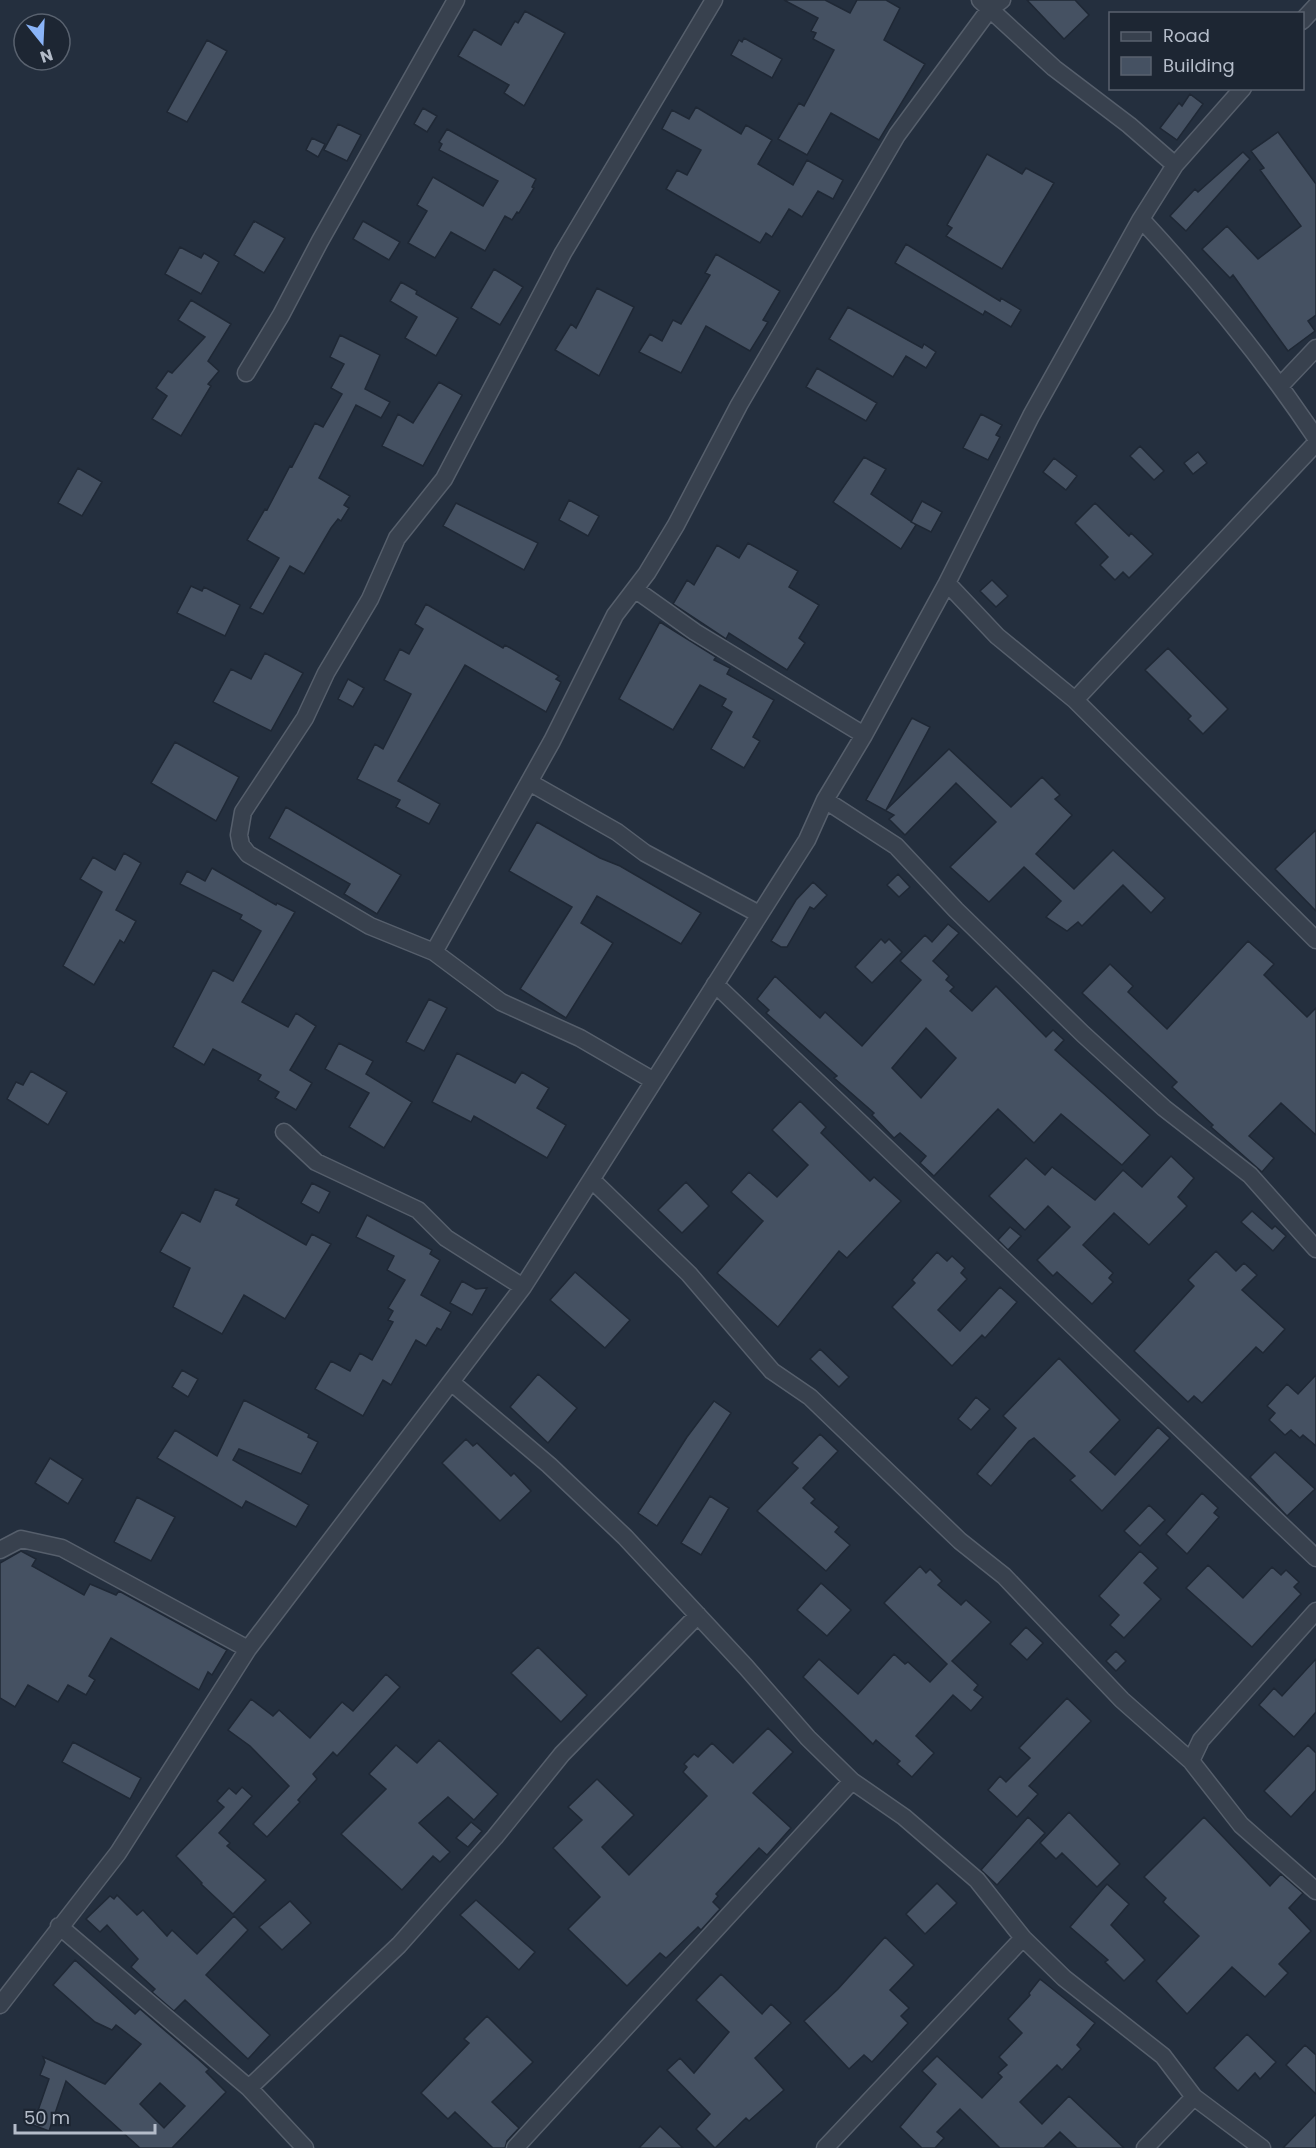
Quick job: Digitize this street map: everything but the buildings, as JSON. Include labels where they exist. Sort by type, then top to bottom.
[{"type":"street","points":[[246,373],[281,315],[320,241],[456,0]]},
{"type":"street","points":[[654,1081],[580,1038],[501,1002],[434,952],[370,926],[248,854],[241,845],[239,825],[250,800],[304,718],[326,673],[370,599],[397,537],[444,479],[564,253],[714,0]]},
{"type":"street","points":[[434,952],[529,782],[615,615],[636,590],[676,525],[739,405],[897,135],[990,3],[1054,68],[1129,125],[1175,165]]},
{"type":"street","points":[[1304,19],[1316,6]]},
{"type":"street","points":[[0,2006],[59,1926],[118,1853],[248,1649],[523,1287],[807,840],[825,800],[864,735],[947,583],[1030,416],[1141,219],[1175,165],[1241,90]]},
{"type":"street","points":[[1141,219],[1183,265],[1281,385],[1316,438]]},
{"type":"street","points":[[1281,385],[1316,348]]},
{"type":"street","points":[[1075,700],[1316,443]]},
{"type":"street","points":[[947,583],[996,636],[1075,700],[1316,940]]},
{"type":"street","points":[[636,590],[695,632],[864,735]]},
{"type":"street","points":[[529,782],[617,832],[645,853],[759,914]]},
{"type":"street","points":[[825,800],[896,846],[956,910],[1083,1034],[1164,1108],[1250,1175],[1316,1248]]},
{"type":"street","points":[[715,984],[1316,1558]]},
{"type":"street","points":[[284,1132],[316,1162],[418,1210],[446,1238],[523,1287]]},
{"type":"street","points":[[592,1180],[689,1274],[772,1371],[810,1396],[960,1541],[1004,1576],[1122,1700],[1191,1761],[1241,1824],[1316,1891]]},
{"type":"street","points":[[451,1382],[549,1465],[632,1545],[808,1738],[852,1781],[904,1817],[977,1880],[1023,1938],[1064,1978],[1163,2056],[1194,2097],[1262,2148]]},
{"type":"street","points":[[0,1550],[21,1539],[62,1548],[248,1649]]},
{"type":"street","points":[[1191,1761],[1201,1740],[1252,1686],[1316,1611]]},
{"type":"street","points":[[249,2088],[399,1945],[495,1837],[562,1754],[698,1615]]},
{"type":"street","points":[[1173,1745],[1201,1740]]},
{"type":"street","points":[[515,2148],[852,1781]]},
{"type":"street","points":[[59,1926],[249,2088],[305,2148]]},
{"type":"street","points":[[825,2148],[1023,1938]]},
{"type":"street","points":[[1145,2148],[1194,2097]]}]
